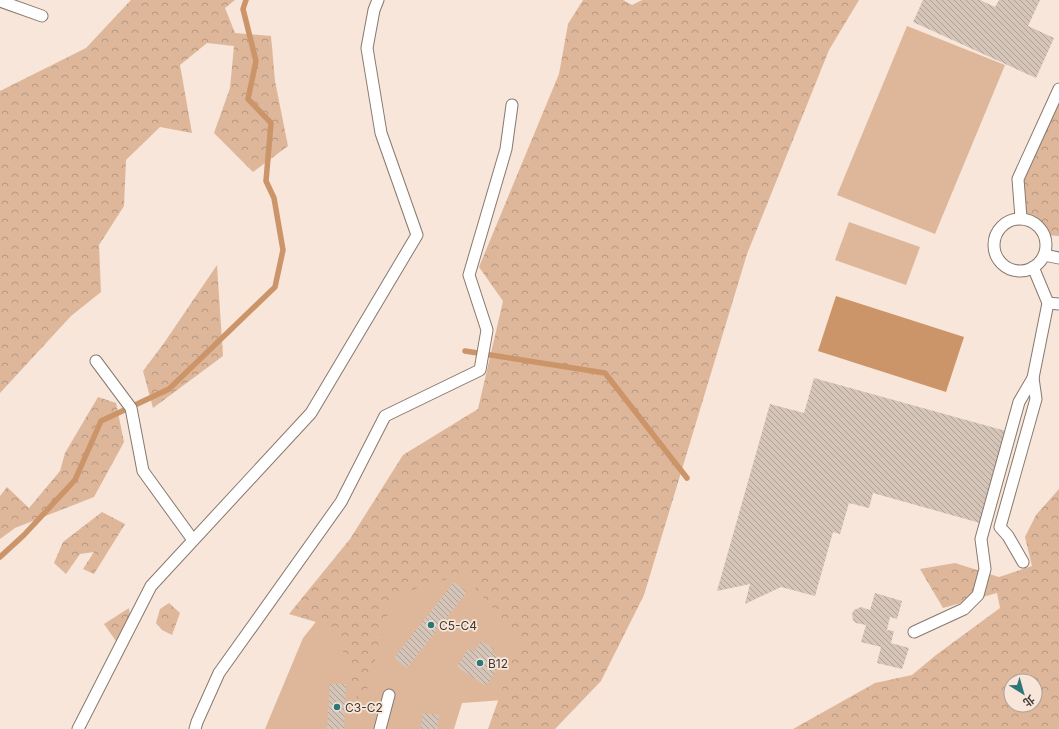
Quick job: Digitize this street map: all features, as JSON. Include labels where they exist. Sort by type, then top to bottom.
[{"type":"lane","points":[[78,729],[151,586],[310,413],[418,235],[381,133],[374,95],[367,48],[374,10],[378,0]]},
{"type":"lane","points":[[0,1],[42,16]]},
{"type":"lane","points":[[1021,218],[1018,179],[1059,89]]},
{"type":"lane","points":[[195,729],[219,673],[341,502],[385,416],[480,370],[487,330],[469,275],[506,149],[512,105]]},
{"type":"lane","points":[[1021,218],[1034,222],[1045,235],[1046,242],[1044,255],[1040,262],[1033,268],[1016,270],[1004,265],[996,255],[994,247],[995,238],[999,230],[1012,220],[1021,218]]},
{"type":"lane","points":[[1044,255],[1059,258]]},
{"type":"lane","points":[[914,632],[964,610],[978,595],[985,569],[981,540],[1019,402],[1033,378],[1048,303],[1033,268]]},
{"type":"lane","points":[[1048,303],[1059,304]]},
{"type":"lane","points":[[96,361],[131,408],[143,471],[193,540]]},
{"type":"lane","points":[[1024,562],[1008,536],[1000,528],[1036,399],[1033,378]]},
{"type":"lane","points":[[380,729],[389,695]]},
{"type":"green space","points":[[131,0],[235,0],[225,8],[235,33],[271,36],[275,81],[288,146],[253,172],[214,133],[230,88],[234,46],[207,43],[180,65],[192,133],[160,127],[126,160],[124,206],[99,245],[101,292],[71,316],[0,393],[0,91],[86,48]]},
{"type":"green space","points":[[583,0],[623,0],[632,5],[642,0],[859,0],[829,50],[747,254],[644,595],[601,681],[555,729],[488,729],[520,639],[463,574],[393,596],[361,711],[336,628],[289,614],[350,539],[403,455],[478,409],[503,301],[479,267],[559,74],[568,24]]},
{"type":"green space","points":[[907,26],[1005,65],[935,234],[837,195]]},
{"type":"green space","points":[[1059,89],[1059,236],[1045,235],[1035,224],[1029,220],[1021,218],[1018,179]]},
{"type":"green space","points":[[849,222],[920,247],[906,285],[835,260]]},
{"type":"green space","points":[[217,265],[223,356],[153,408],[143,371]]},
{"type":"green space","points":[[98,397],[116,403],[124,442],[94,497],[15,528],[0,539],[0,496],[7,487],[29,508],[60,471],[65,453]]},
{"type":"green space","points":[[428,482],[549,643],[533,698],[462,703],[454,729],[265,729],[303,638]]},
{"type":"green space","points":[[1059,489],[1059,729],[793,729],[875,683],[912,675],[936,655],[1000,608],[997,593],[943,608],[920,569],[955,563],[999,577],[1032,566],[1025,537],[1036,515]]},
{"type":"green space","points":[[102,512],[125,524],[94,574],[83,569],[94,552],[80,554],[66,574],[54,563],[63,542]]},
{"type":"green space","points":[[169,603],[180,613],[172,635],[162,630],[156,623],[160,609]]},
{"type":"green space","points":[[129,608],[132,634],[118,644],[104,624]]},
{"type":"shaded area","points":[[836,296],[964,337],[946,392],[818,351]]},
{"type":"building","points":[[923,0],[980,0],[995,7],[999,0],[1040,0],[1028,26],[1054,38],[1036,78],[913,22]]},
{"type":"building","points":[[814,378],[1006,431],[980,523],[873,493],[869,508],[849,503],[840,534],[833,532],[815,596],[781,587],[745,604],[750,584],[717,591],[770,404],[804,413]]},
{"type":"building","name":"C5-C4","points":[[454,582],[467,592],[407,668],[394,658]]},
{"type":"building","points":[[875,593],[902,601],[897,619],[890,617],[887,630],[894,631],[891,643],[909,648],[902,669],[877,663],[881,647],[861,642],[866,625],[856,623],[853,620],[852,614],[854,610],[861,607],[870,610]]},
{"type":"building","name":"B12","points":[[481,641],[494,649],[491,652],[503,659],[486,686],[457,667],[468,649],[474,652]]},
{"type":"building","name":"C3-C2","points":[[330,684],[346,684],[344,729],[327,729]]},
{"type":"building","points":[[423,713],[439,715],[437,729],[420,729]]},
{"type":"waterway","points":[[0,557],[24,535],[75,480],[101,421],[169,389],[275,287],[283,250],[274,198],[266,181],[271,123],[248,99],[256,61],[243,9],[246,0]]},
{"type":"waterway","points":[[465,351],[605,373],[687,478]]},
{"type":"place","name":"C5-C4","points":[[431,625]]},
{"type":"place","name":"B12","points":[[480,663]]},
{"type":"place","name":"C3-C2","points":[[337,707]]}]
